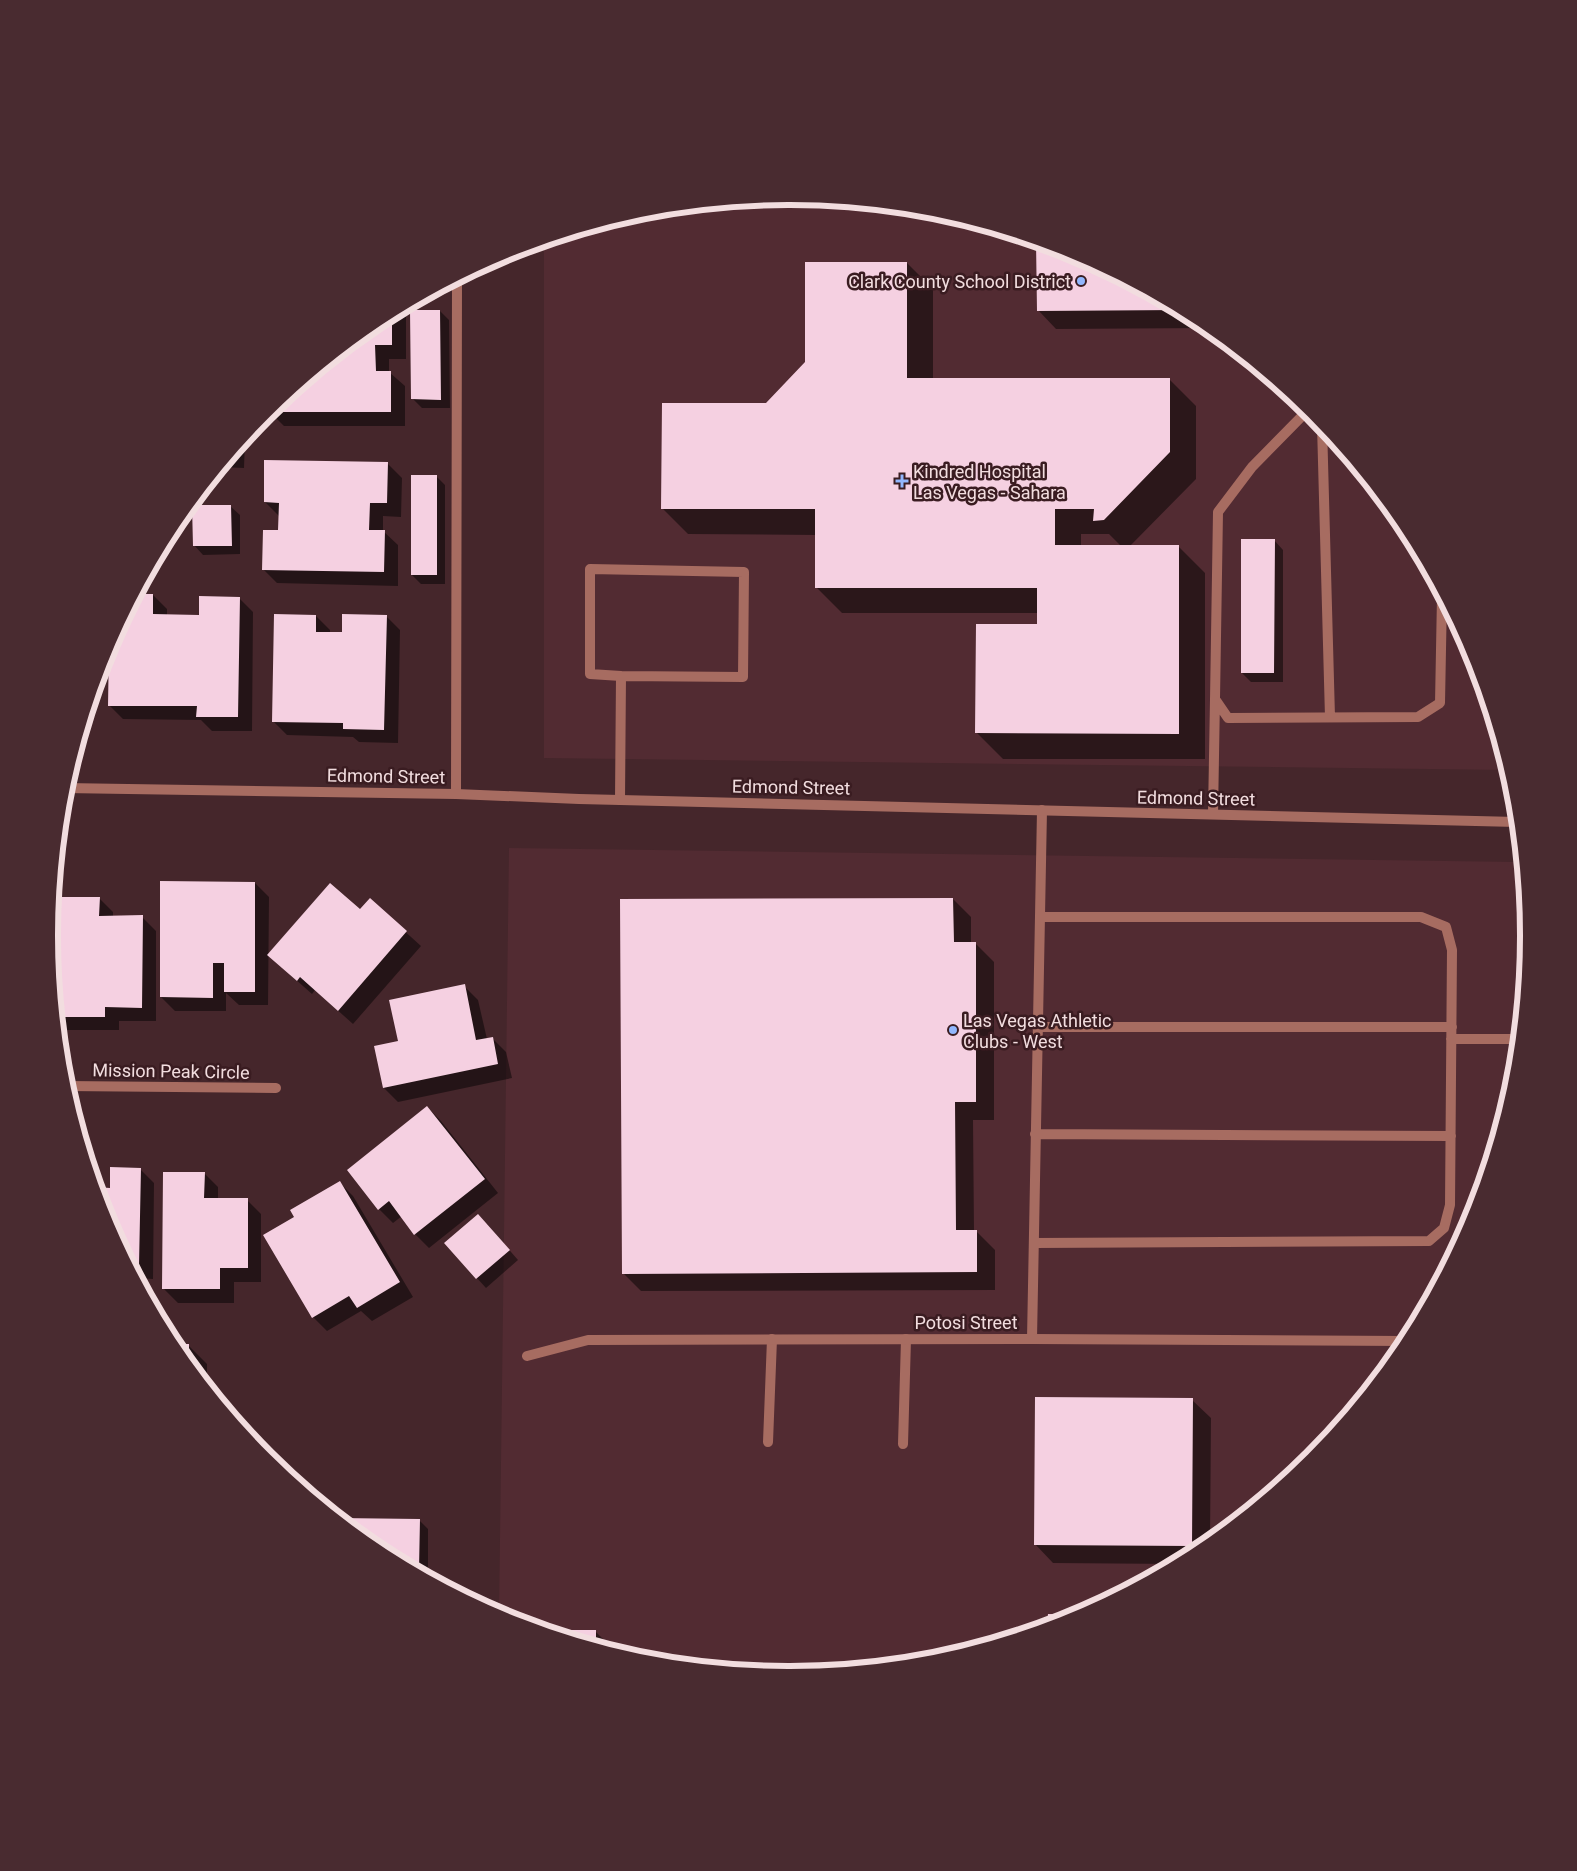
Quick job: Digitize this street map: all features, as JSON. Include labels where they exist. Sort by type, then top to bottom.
[{"type":"street","points":[[456,794],[457,284]]},
{"type":"street","points":[[1213,814],[1218,512],[1252,467],[1302,416]]},
{"type":"street","points":[[1322,437],[1330,717]]},
{"type":"street","points":[[590,569],[744,572],[743,677],[621,676],[590,674],[590,569]]},
{"type":"street","points":[[1215,699],[1228,718],[1418,717],[1440,704],[1442,608]]},
{"type":"street","points":[[620,800],[621,676]]},
{"type":"street","name":"Edmond Street","points":[[73,788],[456,794],[620,800],[1510,822]]},
{"type":"street","points":[[1032,1339],[1042,810]]},
{"type":"street","points":[[1034,1243],[1429,1240],[1444,1228],[1450,1205],[1452,950],[1446,927],[1421,917],[1040,917]]},
{"type":"street","points":[[1037,1027],[1452,1026]]},
{"type":"street","points":[[1452,1039],[1512,1039]]},
{"type":"street","name":"Mission Peak Circle","points":[[74,1086],[276,1088]]},
{"type":"street","points":[[1036,1134],[1451,1136]]},
{"type":"street","points":[[768,1442],[772,1339]]},
{"type":"street","points":[[903,1444],[906,1339]]},
{"type":"street","name":"Potosi Street","points":[[527,1356],[588,1340],[1032,1339],[1397,1341]]},
{"type":"shaded area","name":"Clark County School District","points":[[788,204],[884,211],[978,229],[1023,243],[1068,260],[1154,302],[1234,356],[1270,386],[1338,454],[1368,490],[1396,529],[1422,570],[1464,656],[1481,701],[1500,770],[544,758],[544,247],[599,229],[646,219],[693,211]]},
{"type":"shaded area","points":[[509,848],[1515,862],[1518,986],[1513,1031],[1495,1125],[1464,1215],[1422,1301],[1368,1381],[1305,1452],[1234,1515],[1154,1569],[1068,1611],[978,1642],[884,1660],[836,1665],[788,1666],[741,1665],[693,1660],[599,1642],[554,1628],[499,1607]]},
{"type":"building","name":"Clark County School District","points":[[1036,248],[1112,280],[1167,310],[1037,311]]},
{"type":"building","name":"Kindred Hospital Las Vegas - Sahara","points":[[805,262],[907,262],[907,378],[1170,378],[1170,452],[1104,520],[1093,521],[1094,509],[1055,509],[1055,545],[1179,545],[1179,734],[975,733],[976,624],[1037,624],[1037,588],[815,588],[815,509],[661,509],[662,403],[766,403],[805,362]]},
{"type":"building","points":[[410,310],[440,310],[441,400],[411,399]]},
{"type":"building","points":[[392,322],[392,345],[375,345],[376,371],[391,371],[391,412],[279,412],[343,356]]},
{"type":"building","points":[[264,460],[388,462],[387,503],[370,503],[369,530],[385,530],[384,572],[262,570],[263,530],[278,530],[279,503],[264,502]]},
{"type":"building","points":[[411,475],[437,475],[437,575],[411,575]]},
{"type":"building","points":[[198,505],[231,505],[232,546],[193,546],[192,513]]},
{"type":"building","points":[[1241,539],[1275,539],[1274,673],[1241,673]]},
{"type":"building","points":[[142,594],[153,594],[153,614],[199,615],[199,596],[240,597],[238,717],[196,717],[197,706],[108,706],[109,668]]},
{"type":"building","points":[[274,614],[316,615],[316,632],[342,632],[342,614],[387,615],[384,730],[343,729],[343,723],[272,722]]},
{"type":"building","points":[[160,881],[255,882],[255,992],[224,992],[224,963],[213,963],[213,998],[160,997]]},
{"type":"building","points":[[330,883],[360,909],[370,898],[407,931],[338,1011],[300,977],[297,981],[267,955]]},
{"type":"building","points":[[59,897],[100,897],[99,916],[143,915],[142,1008],[105,1007],[105,1017],[63,1017],[59,983]]},
{"type":"building","points":[[953,898],[954,942],[976,942],[976,1102],[955,1102],[956,1230],[977,1230],[977,1272],[622,1274],[620,899]]},
{"type":"building","points":[[465,984],[476,1040],[493,1037],[498,1064],[383,1088],[374,1046],[398,1041],[389,1000]]},
{"type":"building","points":[[427,1106],[485,1179],[414,1235],[389,1201],[378,1210],[347,1170]]},
{"type":"building","points":[[110,1167],[141,1168],[139,1265],[136,1265],[133,1259],[103,1187],[110,1188]]},
{"type":"building","points":[[163,1172],[205,1172],[204,1198],[248,1198],[248,1268],[220,1268],[220,1289],[162,1289]]},
{"type":"building","points":[[340,1181],[400,1282],[357,1308],[349,1296],[312,1318],[263,1235],[294,1217],[290,1210]]},
{"type":"building","points":[[478,1214],[510,1250],[476,1279],[444,1243]]},
{"type":"building","points":[[182,1344],[189,1344],[189,1353]]},
{"type":"building","points":[[1035,1397],[1193,1398],[1192,1545],[1034,1545]]},
{"type":"building","points":[[347,1518],[420,1519],[419,1567]]},
{"type":"building","points":[[1048,1614],[1059,1614],[1048,1619]]},
{"type":"building","points":[[596,1630],[596,1641],[563,1631]]},
{"type":"place","name":"Clark County School District","points":[[1081,281]]},
{"type":"place","name":"Kindred Hospital Las Vegas - Sahara","points":[[902,481]]},
{"type":"place","name":"Las Vegas Athletic Clubs - West","points":[[953,1030]]}]
